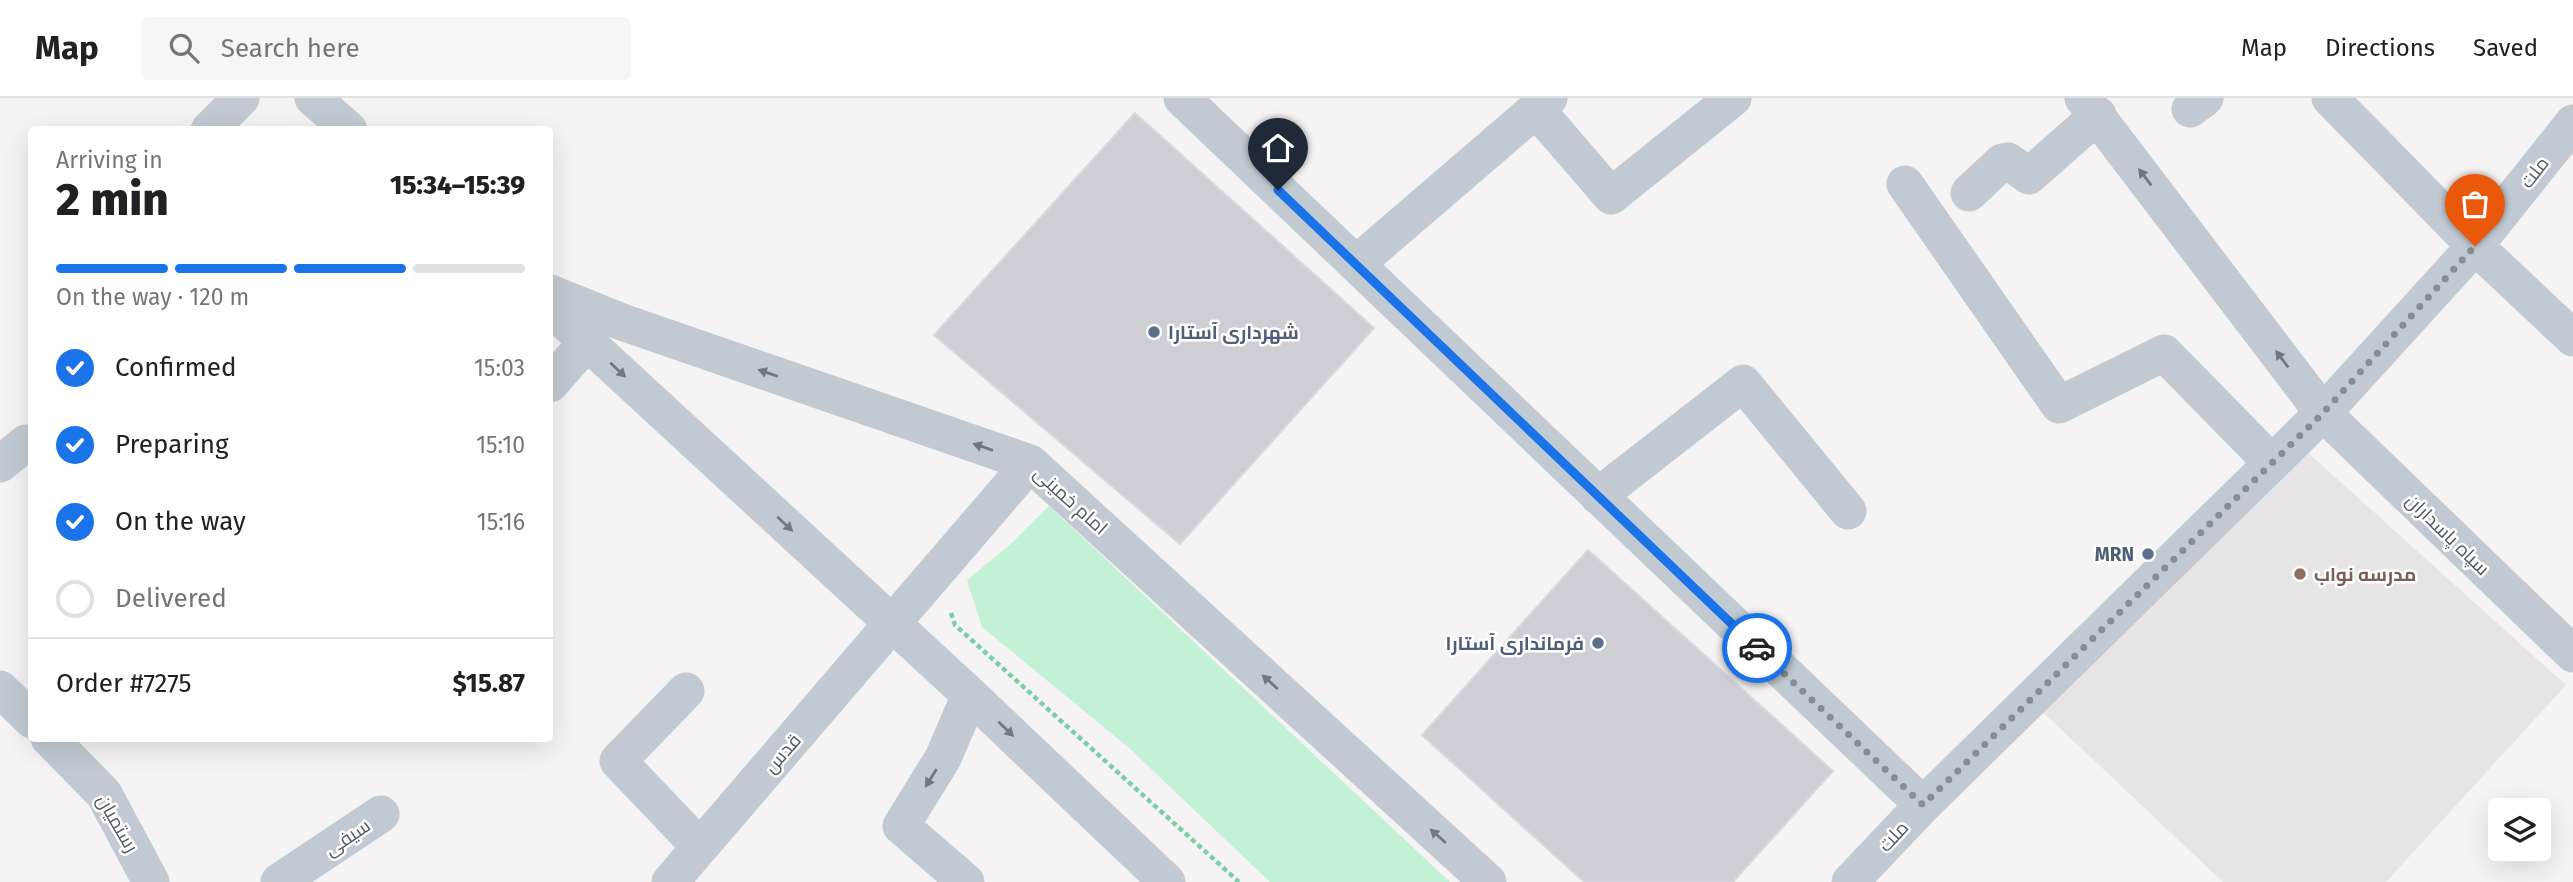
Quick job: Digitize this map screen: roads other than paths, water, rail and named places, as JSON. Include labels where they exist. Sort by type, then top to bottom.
[{"type":"street","points":[[213,126],[242,98]]},
{"type":"street","points":[[313,98],[344,126]]},
{"type":"street","points":[[1182,98],[1923,805]]},
{"type":"street","points":[[1356,264],[1543,104],[1611,196],[1733,98]]},
{"type":"street","points":[[2330,98],[2475,246],[2573,338]]},
{"type":"street","points":[[1969,193],[2002,162],[2008,161],[2029,176],[2090,107]]},
{"type":"street","name":"سپاه پاسداران","points":[[2090,107],[2323,413],[2573,654]]},
{"type":"street","name":"ملت","points":[[1850,882],[1923,805],[2323,413],[2475,246],[2573,123]]},
{"type":"street","points":[[1905,184],[2059,405],[2164,353],[2271,462]]},
{"type":"street","name":"امام خمینی","points":[[553,294],[622,322],[1030,463],[1488,882]]},
{"type":"street","points":[[553,311],[970,695],[1167,882]]},
{"type":"street","points":[[553,381],[587,342]]},
{"type":"street","points":[[1598,496],[1742,383],[1848,512]]},
{"type":"street","name":"قدس","points":[[670,882],[1030,463]]},
{"type":"street","points":[[0,688],[28,716]]},
{"type":"street","points":[[685,691],[618,761],[700,847]]},
{"type":"street","points":[[966,882],[901,826],[943,758],[970,695]]},
{"type":"street","name":"رستمیان","points":[[53,742],[103,794],[152,882]]},
{"type":"street","name":"سیفی","points":[[279,882],[381,814]]},
{"type":"place","name":"شهرداری آستارا","points":[[1154,332]]},
{"type":"place","name":"MRN","points":[[2148,554]]},
{"type":"place","name":"مدرسه نواب","points":[[2300,574]]},
{"type":"place","name":"فرمانداری آستارا","points":[[1598,643]]}]
